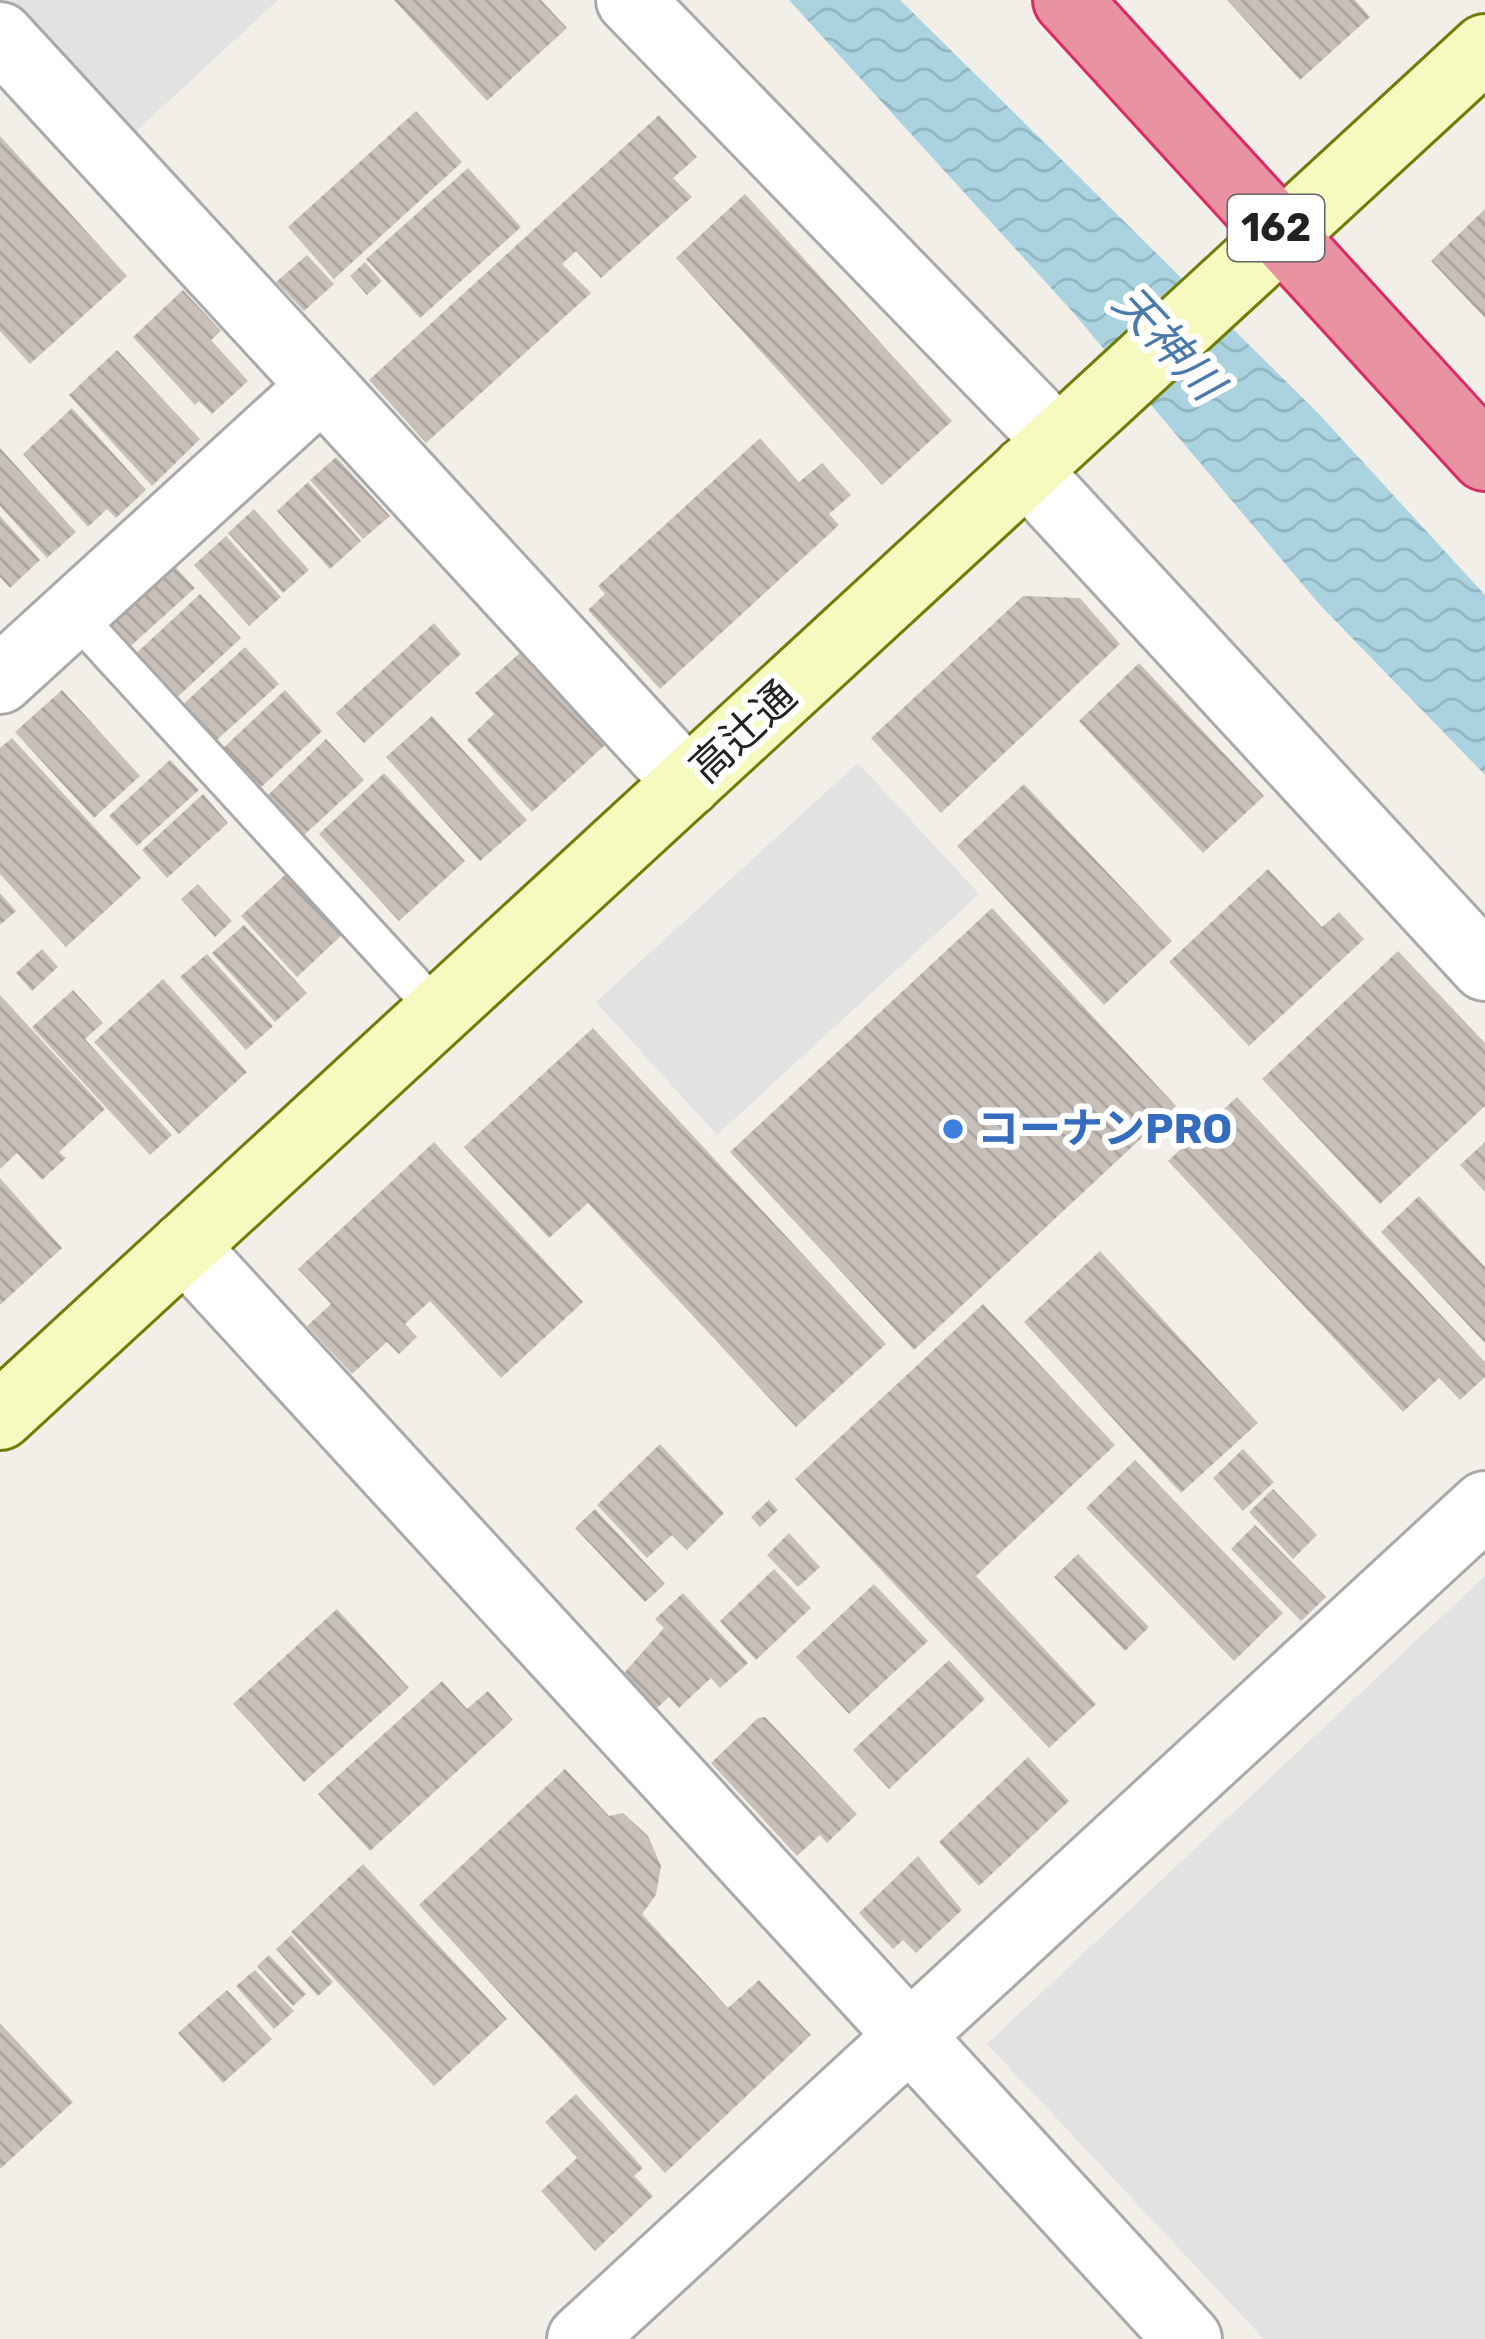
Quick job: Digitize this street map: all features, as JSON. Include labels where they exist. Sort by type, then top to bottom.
[{"type":"highway","name":"162","points":[[1067,0],[1485,457]]},
{"type":"street","points":[[630,0],[1062,436],[1485,967]]},
{"type":"street","points":[[3,45],[688,783]]},
{"type":"street","name":"高辻通","points":[[0,1416],[1485,48]]},
{"type":"street","points":[[0,680],[322,386]]},
{"type":"street","points":[[184,1246],[1188,2339]]},
{"type":"street","points":[[581,2339],[1485,1504]]},
{"type":"lane","points":[[74,613],[439,1012]]},
{"type":"shaded area","points":[[10,0],[278,0],[133,134]]},
{"type":"shaded area","points":[[858,763],[979,894],[717,1135],[596,1002]]},
{"type":"shaded area","points":[[1485,1576],[1485,2339],[1264,2339],[987,2044]]},
{"type":"water","name":"天神川","points":[[789,0],[900,0],[1317,412],[1485,595],[1485,775],[1320,605],[1071,310]]},
{"type":"building","points":[[394,0],[541,0],[567,28],[487,101]]},
{"type":"building","points":[[1227,0],[1355,0],[1370,17],[1300,80]]},
{"type":"building","points":[[416,111],[462,162],[334,279],[288,227]]},
{"type":"building","points":[[659,115],[697,157],[673,178],[692,197],[601,278],[576,251],[562,264],[591,293],[426,443],[369,380]]},
{"type":"building","points":[[0,136],[127,276],[30,364],[0,331]]},
{"type":"building","points":[[468,168],[521,227],[420,318],[366,259]]},
{"type":"building","points":[[745,194],[952,421],[882,485],[676,258]]},
{"type":"building","points":[[1485,209],[1485,318],[1431,261]]},
{"type":"building","points":[[307,255],[334,284],[304,311],[276,282]]},
{"type":"building","points":[[365,262],[382,281],[367,295],[350,276]]},
{"type":"building","points":[[183,290],[221,331],[211,340],[248,381],[212,414],[199,401],[195,405],[133,337]]},
{"type":"building","points":[[117,350],[200,439],[152,486],[69,395]]},
{"type":"building","points":[[72,408],[146,490],[116,518],[107,509],[88,527],[23,454]]},
{"type":"building","points":[[760,438],[799,482],[822,463],[851,495],[829,514],[839,525],[660,689],[588,610],[605,594],[598,586]]},
{"type":"building","points":[[0,448],[76,532],[47,558],[0,506]]},
{"type":"building","points":[[336,457],[390,516],[363,539],[310,480]]},
{"type":"building","points":[[308,482],[361,541],[330,569],[277,511]]},
{"type":"building","points":[[254,509],[309,570],[283,593],[228,533]]},
{"type":"building","points":[[0,516],[40,560],[10,588],[0,577]]},
{"type":"building","points":[[226,536],[281,597],[249,626],[194,565]]},
{"type":"building","points":[[160,551],[195,588],[125,651],[90,613]]},
{"type":"building","points":[[200,594],[241,638],[171,703],[130,659]]},
{"type":"building","points":[[1023,596],[1080,598],[1120,644],[941,813],[871,738]]},
{"type":"building","points":[[434,623],[461,654],[364,743],[336,713]]},
{"type":"building","points":[[245,647],[279,684],[211,745],[178,709]]},
{"type":"building","points":[[521,652],[605,745],[532,812],[467,740],[494,714],[475,693]]},
{"type":"building","points":[[1139,663],[1264,796],[1203,853],[1079,721]]},
{"type":"building","points":[[62,690],[140,776],[94,818],[15,732]]},
{"type":"building","points":[[285,690],[322,731],[257,791],[220,751]]},
{"type":"building","points":[[432,716],[527,820],[480,861],[386,757]]},
{"type":"building","points":[[12,738],[141,878],[66,947],[0,874],[0,748]]},
{"type":"building","points":[[326,739],[364,780],[303,836],[266,797]]},
{"type":"building","points":[[170,760],[199,790],[137,846],[109,816]]},
{"type":"building","points":[[384,773],[465,861],[399,921],[319,834]]},
{"type":"building","points":[[1024,784],[1172,941],[1104,1005],[957,846]]},
{"type":"building","points":[[203,794],[228,823],[167,878],[142,850]]},
{"type":"building","points":[[1268,869],[1322,927],[1339,912],[1364,939],[1249,1046],[1169,962]]},
{"type":"building","points":[[287,873],[343,934],[297,977],[241,916]]},
{"type":"building","points":[[198,884],[232,921],[215,937],[181,899]]},
{"type":"building","points":[[0,893],[16,911],[0,925]]},
{"type":"building","name":"コーナンPRO","points":[[992,908],[1176,1106],[914,1350],[730,1152]]},
{"type":"building","points":[[244,925],[307,993],[275,1022],[212,953]]},
{"type":"building","points":[[42,949],[58,967],[32,991],[16,973]]},
{"type":"building","points":[[1398,951],[1485,1043],[1485,1106],[1380,1204],[1262,1079]]},
{"type":"building","points":[[207,954],[273,1026],[246,1050],[180,977]]},
{"type":"building","points":[[163,979],[247,1072],[179,1134],[94,1042]]},
{"type":"building","points":[[73,990],[103,1023],[85,1039],[172,1135],[150,1155],[32,1027]]},
{"type":"building","points":[[0,995],[105,1109],[59,1152],[66,1158],[42,1180],[17,1153],[0,1169]]},
{"type":"building","points":[[593,1028],[886,1344],[796,1427],[588,1203],[549,1238],[464,1147]]},
{"type":"building","points":[[1237,1097],[1485,1362],[1485,1377],[1460,1400],[1439,1378],[1403,1412],[1168,1161]]},
{"type":"building","points":[[434,1142],[583,1302],[501,1378],[430,1301],[405,1324],[417,1337],[399,1354],[387,1342],[352,1374],[307,1326],[331,1304],[298,1269]]},
{"type":"building","points":[[1485,1142],[1485,1192],[1460,1165]]},
{"type":"building","points":[[0,1178],[62,1248],[0,1305]]},
{"type":"building","points":[[1419,1196],[1485,1267],[1485,1343],[1381,1232]]},
{"type":"building","points":[[1100,1251],[1258,1423],[1181,1493],[1024,1322]]},
{"type":"building","points":[[983,1304],[1115,1445],[976,1576],[1096,1704],[1049,1748],[795,1479]]},
{"type":"building","points":[[660,1444],[724,1513],[687,1550],[672,1535],[647,1558],[597,1505]]},
{"type":"building","points":[[1243,1449],[1274,1482],[1243,1511],[1213,1478]]},
{"type":"building","points":[[1135,1460],[1283,1613],[1234,1661],[1086,1508]]},
{"type":"building","points":[[1273,1489],[1317,1535],[1293,1559],[1249,1512]]},
{"type":"building","points":[[769,1500],[778,1510],[760,1527],[751,1517]]},
{"type":"building","points":[[595,1509],[665,1584],[645,1602],[575,1528]]},
{"type":"building","points":[[1255,1525],[1326,1597],[1301,1621],[1231,1549]]},
{"type":"building","points":[[789,1533],[820,1567],[798,1587],[767,1555]]},
{"type":"building","points":[[1078,1554],[1149,1627],[1125,1651],[1054,1577]]},
{"type":"building","points":[[774,1569],[811,1608],[756,1660],[720,1621]]},
{"type":"building","points":[[874,1584],[928,1641],[849,1714],[796,1657]]},
{"type":"building","points":[[683,1593],[748,1663],[720,1688],[711,1678],[679,1708],[669,1697],[657,1708],[624,1673],[664,1628],[655,1619]]},
{"type":"building","points":[[337,1609],[409,1688],[304,1782],[233,1704]]},
{"type":"building","points":[[949,1660],[985,1699],[889,1789],[853,1750]]},
{"type":"building","points":[[442,1681],[467,1709],[488,1691],[513,1720],[370,1851],[318,1794]]},
{"type":"building","points":[[765,1717],[857,1814],[827,1843],[820,1835],[797,1856],[711,1763],[758,1718]]},
{"type":"building","points":[[1028,1757],[1069,1801],[979,1886],[939,1842]]},
{"type":"building","points":[[565,1769],[609,1816],[623,1813],[648,1836],[661,1866],[656,1895],[642,1914],[728,2008],[759,1980],[811,2035],[665,2173],[419,1905]]},
{"type":"building","points":[[918,1856],[962,1910],[916,1953],[903,1940],[893,1949],[859,1913]]},
{"type":"building","points":[[363,1864],[507,2019],[434,2086],[291,1932]]},
{"type":"building","points":[[291,1935],[333,1982],[318,1996],[276,1949]]},
{"type":"building","points":[[269,1955],[306,1994],[293,2006],[257,1966]]},
{"type":"building","points":[[255,1970],[294,2011],[274,2029],[236,1986]]},
{"type":"building","points":[[227,1990],[272,2039],[223,2083],[178,2033]]},
{"type":"building","points":[[0,2023],[73,2102],[0,2169]]},
{"type":"building","points":[[576,2094],[643,2168],[634,2176],[653,2196],[595,2251],[541,2191],[577,2158],[545,2122]]},
{"type":"place","name":"コーナンPRO","points":[[953,1129]]}]
